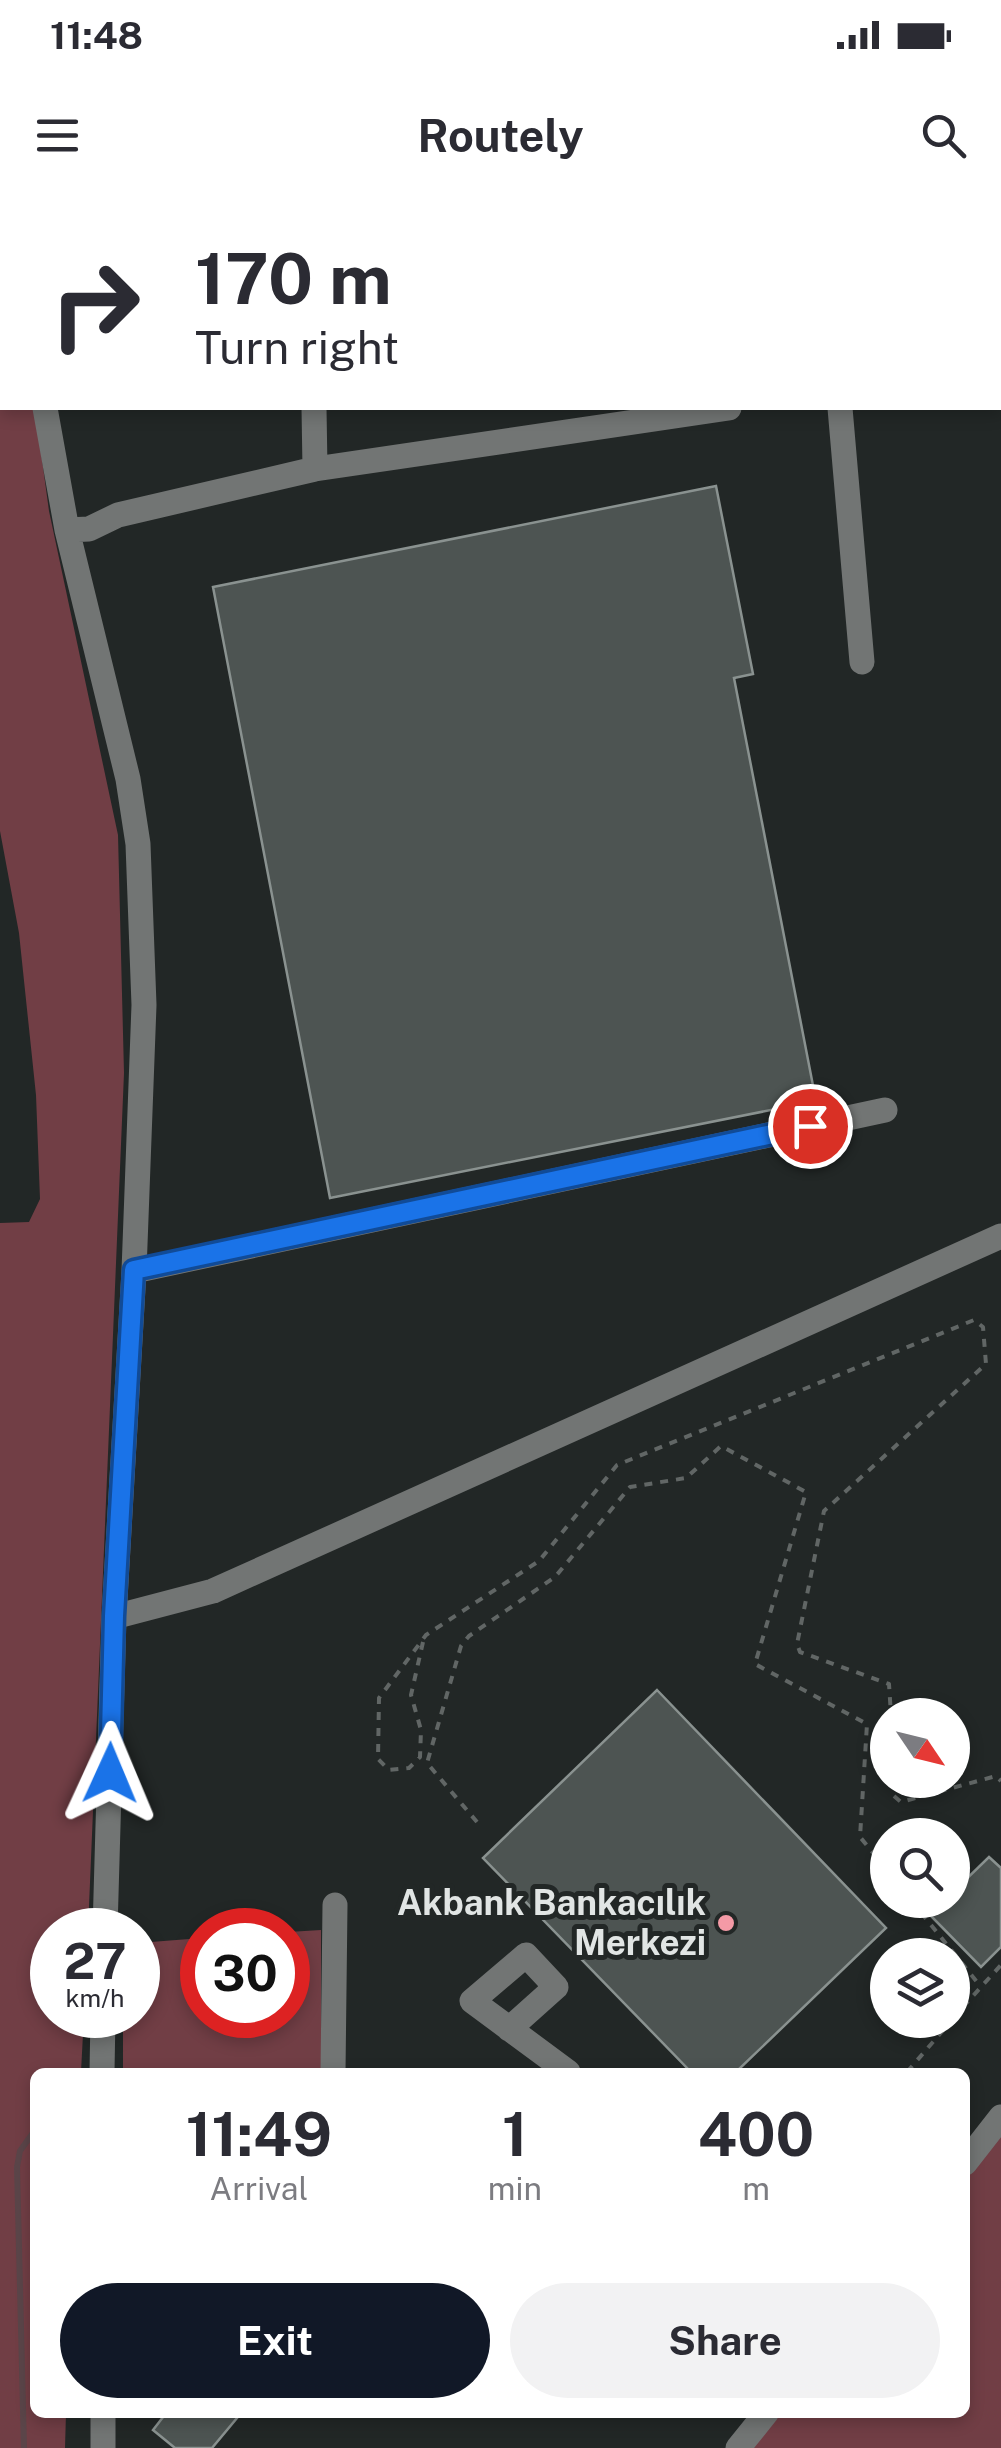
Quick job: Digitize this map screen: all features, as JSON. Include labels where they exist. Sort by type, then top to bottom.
[{"type":"street","points":[[45,410],[67,530],[128,779],[138,844],[144,1005],[134,1270],[114,1616],[107,1908]]},
{"type":"street","points":[[314,410],[316,469]]},
{"type":"street","points":[[67,530],[89,530],[118,515],[316,469],[715,410]]},
{"type":"street","points":[[840,410],[862,662]]},
{"type":"street","points":[[134,1270],[885,1110]]},
{"type":"street","points":[[114,1616],[213,1591],[1001,1236]]},
{"type":"street","points":[[333,2068],[335,1905]]},
{"type":"street","points":[[509,2028],[563,2068]]},
{"type":"street","points":[[102,2068],[103,2038]]},
{"type":"street","points":[[970,2148],[1001,2117]]},
{"type":"street","points":[[103,2418],[103,2448]]},
{"type":"street","points":[[738,2448],[762,2418]]},
{"type":"path","points":[[423,1642],[379,1698],[378,1759],[388,1770],[409,1768],[420,1758],[421,1730],[411,1696],[426,1635],[539,1560],[617,1464],[974,1320],[983,1327],[986,1364],[824,1511],[797,1644],[800,1652],[890,1684],[890,1698]]},
{"type":"path","points":[[477,1822],[427,1763],[460,1646],[555,1576],[630,1487],[686,1478],[721,1446],[806,1492],[755,1664],[867,1724],[860,1837],[870,1849]]},
{"type":"path","points":[[970,1783],[996,1776],[1001,1781]]},
{"type":"path","points":[[925,1918],[981,1987]]},
{"type":"path","points":[[970,2000],[1001,1966]]},
{"type":"path","points":[[910,2068],[936,2038]]},
{"type":"shaded area","points":[[0,410],[35,410],[49,511],[118,835],[124,1073],[89,1908],[30,1908],[30,2038],[83,2038],[81,2068],[30,2068],[30,2418],[66,2418],[65,2448],[0,2448],[0,1223],[29,1222],[40,1199],[36,1095],[19,933],[0,831]]},
{"type":"shaded area","points":[[321,1930],[321,2068],[123,2068],[123,2038],[160,2038],[160,1941],[180,1940],[180,2038],[310,2038],[310,1931]]},
{"type":"shaded area","points":[[1001,2134],[1001,2448],[750,2448],[774,2418],[970,2418],[970,2173]]},
{"type":"building","points":[[716,486],[753,674],[734,678],[816,1101],[330,1198],[213,587]]},
{"type":"building","points":[[657,1690],[870,1911],[870,1918],[876,1918],[886,1928],[870,1938],[870,1943],[740,2068],[687,2068],[483,1858]]},
{"type":"building","points":[[989,1857],[1001,1868],[1001,1947],[981,1967],[970,1956],[970,1938],[953,1938],[933,1918],[970,1918],[970,1875]]},
{"type":"building","points":[[162,2418],[237,2418],[212,2448],[175,2448],[153,2430]]},
{"type":"waterway","points":[[24,2448],[17,2167],[20,2151],[30,2137]]},
{"type":"place","name":"Akbank Bankacılık Merkezi","points":[[726,1923]]},
{"type":"route","points":[[110,1773],[114,1616],[134,1270],[810,1126]]}]
